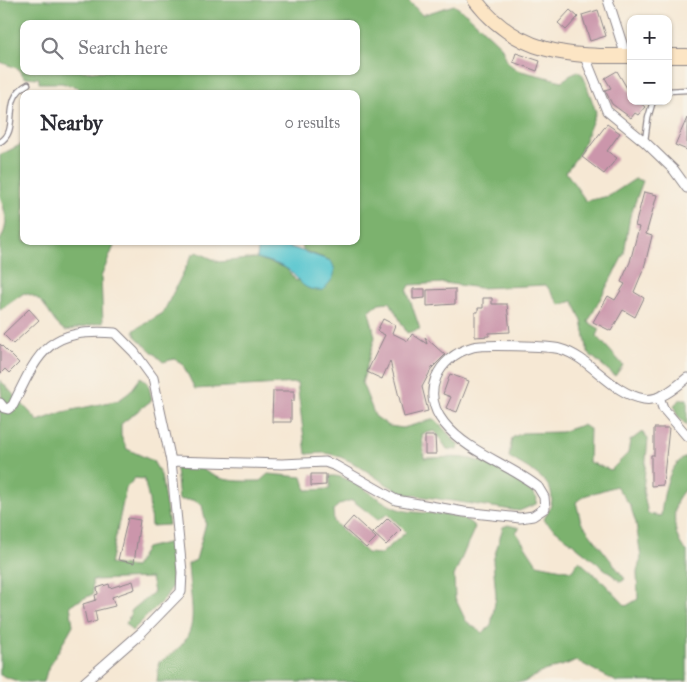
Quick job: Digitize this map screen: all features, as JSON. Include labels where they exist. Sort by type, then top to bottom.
[{"type":"main road","points":[[475,0],[516,38],[538,48],[585,57],[627,56]]},
{"type":"main road","points":[[672,56],[687,56]]},
{"type":"street","points":[[608,0],[627,51]]},
{"type":"street","points":[[585,57],[607,111],[645,142],[674,170],[687,187]]},
{"type":"street","points":[[0,403],[4,408],[8,409],[13,405],[30,369],[40,354],[52,342],[61,337],[115,333],[134,352],[153,378],[171,461],[182,572],[181,592],[142,632],[85,682]]},
{"type":"street","points":[[171,461],[282,464],[325,462],[336,466],[396,500],[464,512],[520,518],[532,516],[544,508],[544,497],[538,487],[470,445],[449,429],[439,415],[431,389],[435,378],[444,366],[462,352],[476,346],[549,348],[578,357],[629,394],[645,399],[659,397],[687,378]]},
{"type":"street","points":[[659,397],[663,408],[687,436]]},
{"type":"lane","points":[[0,142],[9,132],[13,94],[28,84]]},
{"type":"lane","points":[[672,91],[687,90]]},
{"type":"lane","points":[[645,142],[652,105]]},
{"type":"green space","points":[[0,0],[408,0],[422,15],[454,5],[468,15],[501,46],[508,63],[517,70],[562,81],[577,71],[583,75],[596,112],[580,152],[566,172],[586,201],[609,196],[635,179],[643,181],[630,216],[624,254],[588,322],[600,329],[597,336],[623,365],[615,376],[588,353],[582,321],[573,301],[560,305],[546,285],[480,288],[444,283],[410,285],[407,291],[420,329],[407,333],[390,302],[379,303],[369,311],[375,337],[362,383],[375,416],[389,426],[403,428],[435,419],[459,446],[457,450],[447,449],[435,431],[422,434],[424,458],[465,458],[489,465],[524,485],[537,498],[536,504],[519,511],[406,494],[340,457],[324,453],[306,454],[297,383],[195,389],[182,363],[174,359],[163,362],[136,337],[134,330],[163,313],[192,255],[197,252],[219,262],[257,258],[286,268],[296,281],[331,261],[303,250],[302,245],[360,245],[360,90],[79,90],[77,87],[61,83],[39,83],[39,78],[24,77],[23,75],[360,75],[360,20],[20,20],[20,71],[0,62]]},
{"type":"green space","points":[[20,145],[20,245],[114,245],[101,277],[103,322],[66,331],[55,321],[39,300],[24,293],[0,310],[0,241],[6,223],[0,195],[0,155]]},
{"type":"green space","points":[[141,377],[148,383],[152,400],[121,424],[121,436],[127,449],[153,461],[161,475],[169,525],[151,526],[149,500],[144,479],[135,478],[126,488],[110,564],[135,567],[146,548],[171,542],[172,587],[164,599],[132,631],[126,624],[132,610],[154,592],[151,578],[92,580],[93,594],[70,605],[73,625],[47,671],[44,682],[20,682],[0,675],[0,405],[2,400],[0,380],[38,421],[63,412],[119,400],[130,392]]},
{"type":"green space","points":[[681,399],[687,399],[687,426],[677,415],[674,405]]},
{"type":"green space","points":[[582,425],[590,429],[589,462],[611,470],[628,453],[630,441],[642,432],[648,439],[643,490],[648,514],[661,516],[667,482],[675,466],[687,457],[687,488],[677,503],[675,526],[679,541],[687,551],[687,681],[617,682],[577,661],[544,671],[524,682],[157,682],[159,662],[174,652],[184,642],[189,632],[192,608],[188,564],[196,560],[206,523],[202,505],[193,500],[179,500],[176,469],[185,467],[201,468],[213,476],[235,481],[260,481],[268,474],[302,477],[306,490],[330,489],[330,476],[338,477],[355,483],[398,509],[450,515],[469,521],[475,527],[454,576],[455,598],[466,621],[482,633],[491,626],[496,596],[493,561],[503,527],[508,525],[520,528],[516,532],[537,564],[572,571],[579,561],[626,606],[638,599],[637,571],[641,558],[636,523],[630,505],[616,486],[584,496],[576,502],[581,522],[625,579],[621,582],[543,520],[550,508],[552,498],[550,489],[538,475],[509,457],[512,438],[522,433],[561,432]],"holes":[[[352,500],[378,520],[388,514],[406,532],[381,554],[367,553],[334,522],[333,510],[340,504]]]},
{"type":"water","points":[[264,245],[285,245],[331,261],[334,270],[332,280],[323,290],[309,289],[284,267],[257,258],[258,249]]},
{"type":"building","points":[[570,10],[578,17],[566,30],[558,23]]},
{"type":"building","points":[[598,10],[606,36],[590,41],[582,15]]},
{"type":"building","points":[[516,53],[540,61],[537,71],[513,62]]},
{"type":"building","points":[[617,71],[627,88],[627,105],[643,105],[645,107],[638,115],[635,113],[631,118],[612,104],[605,90],[611,88],[605,78]]},
{"type":"building","points":[[687,118],[687,150],[675,145]]},
{"type":"building","points":[[607,124],[620,133],[607,151],[617,158],[604,174],[582,157]]},
{"type":"building","points":[[644,192],[657,195],[646,234],[652,236],[644,268],[634,292],[644,298],[635,317],[623,310],[611,331],[593,322],[608,296],[615,300],[625,284],[621,282],[630,262],[639,227],[635,226]]},
{"type":"building","points":[[413,289],[425,289],[425,298],[413,299]]},
{"type":"building","points":[[455,289],[455,304],[427,306],[427,290]]},
{"type":"building","points":[[483,298],[492,298],[492,304],[507,304],[510,332],[489,333],[489,336],[475,337],[475,312],[478,312],[478,308],[483,308]]},
{"type":"building","points":[[29,309],[39,320],[13,344],[3,334]]},
{"type":"building","points":[[383,319],[395,325],[392,333],[408,341],[412,334],[427,344],[425,337],[445,355],[432,368],[422,387],[428,411],[404,417],[390,361],[382,379],[367,372],[385,335],[377,331]]},
{"type":"building","points":[[0,344],[19,363],[9,373],[5,369],[0,374]]},
{"type":"building","points":[[450,374],[469,381],[457,412],[446,408],[451,397],[443,394]]},
{"type":"building","points":[[273,391],[294,391],[294,401],[291,401],[291,422],[272,422]]},
{"type":"building","points":[[654,428],[669,428],[663,485],[651,486],[651,455],[654,455]]},
{"type":"building","points":[[425,436],[435,436],[436,454],[425,454]]},
{"type":"building","points":[[311,474],[326,474],[326,485],[311,486]]},
{"type":"building","points":[[353,517],[376,538],[366,548],[343,528]]},
{"type":"building","points":[[128,518],[140,520],[134,563],[118,560]]},
{"type":"building","points":[[388,518],[401,530],[386,545],[373,533]]},
{"type":"building","points":[[133,581],[135,589],[112,597],[115,606],[95,611],[97,621],[87,624],[83,604],[96,600],[97,588],[109,584],[110,588]]}]
